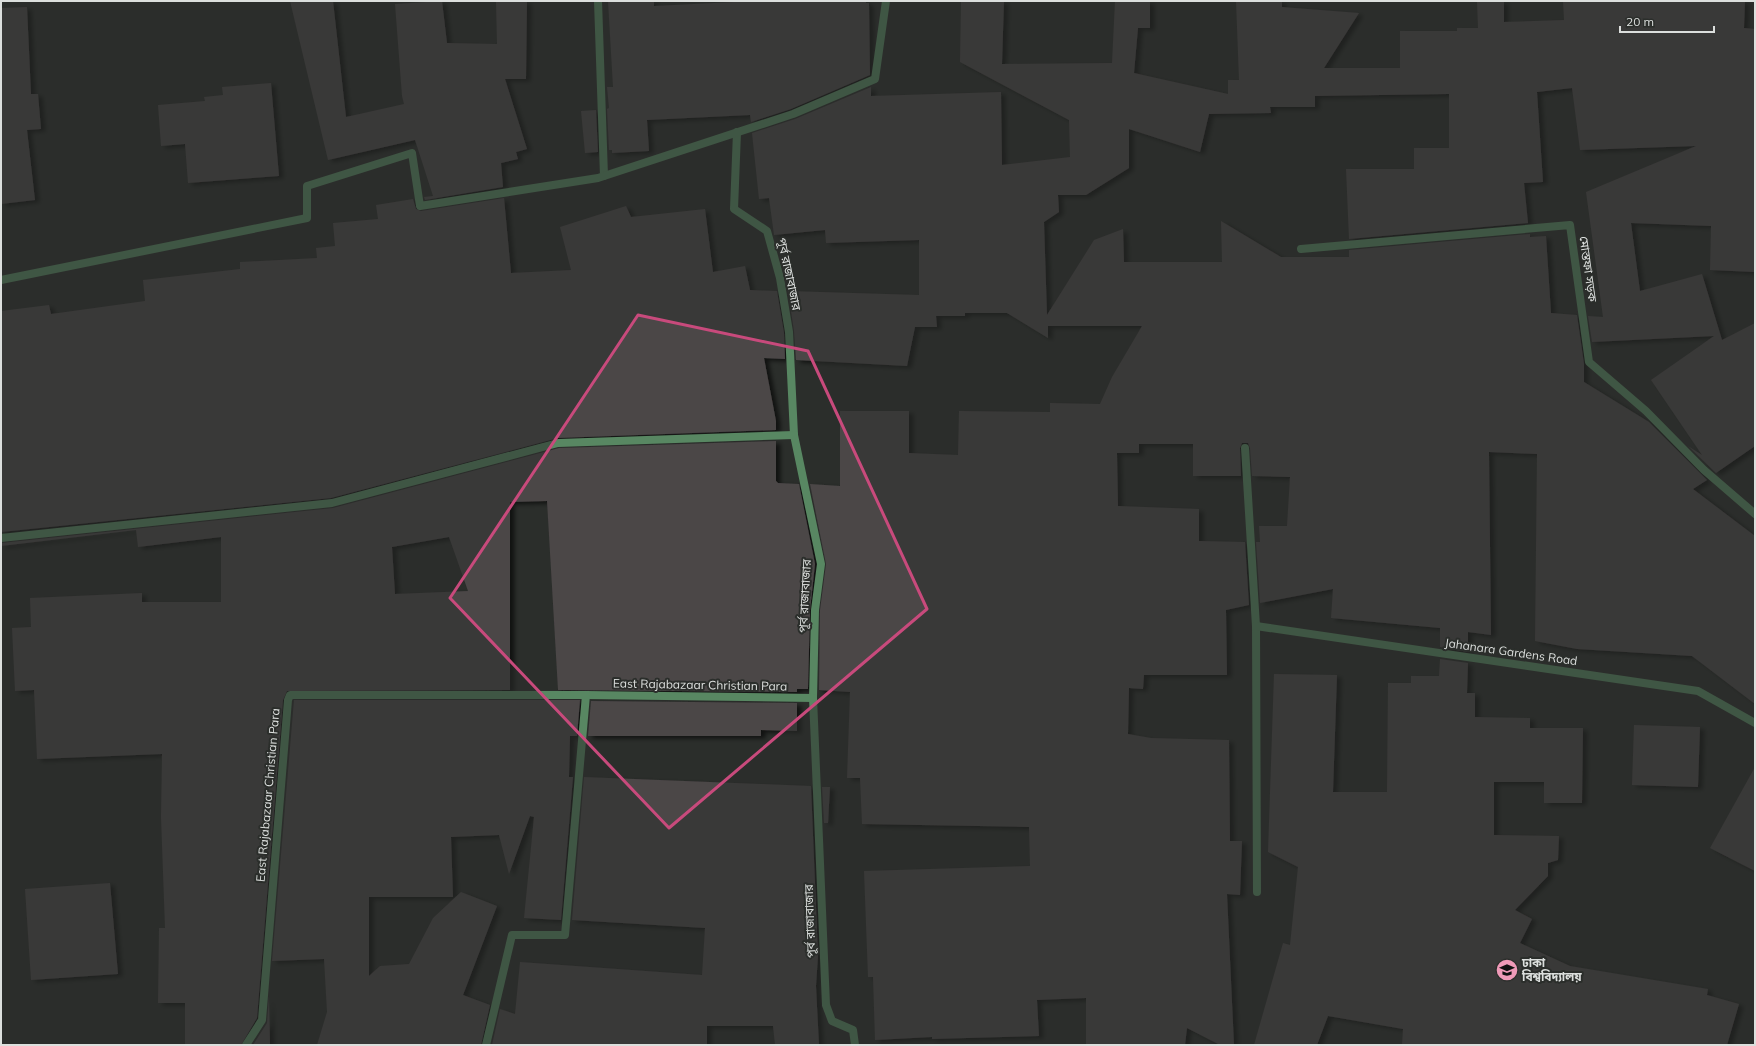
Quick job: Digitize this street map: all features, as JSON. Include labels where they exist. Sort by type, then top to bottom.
[{"type":"street","points":[[598,1],[604,176]]},
{"type":"street","points":[[1,280],[307,218],[307,186],[412,153],[420,206],[604,176],[793,114],[875,79],[886,1]]},
{"type":"street","name":"পূর্ব রাজাবাজার","points":[[737,132],[734,209],[767,231],[776,264],[789,332],[794,435],[821,564],[815,610],[813,698],[826,1006],[832,1021],[853,1030],[855,1045]]},
{"type":"street","name":"মোস্তফা সড়ক","points":[[1301,249],[1570,225],[1588,362],[1646,411],[1704,470],[1755,514]]},
{"type":"street","points":[[1,538],[332,503],[558,443],[794,435]]},
{"type":"street","points":[[1245,448],[1256,626],[1257,892]]},
{"type":"street","name":"Jahanara Gardens Road","points":[[1256,626],[1698,691],[1755,723]]},
{"type":"street","name":"East Rajabazaar Christian Para","points":[[246,1045],[262,1020],[288,700],[290,695],[586,695],[813,698]]},
{"type":"street","points":[[486,1045],[512,935],[565,935],[586,695]]},
{"type":"highlighted area","points":[[638,315],[808,351],[927,609],[669,828],[450,598]]},
{"type":"building","points":[[290,1],[333,1],[346,117],[404,104],[402,96],[395,4],[442,1],[447,43],[497,44],[496,2],[527,1],[526,79],[505,79],[527,149],[516,152],[518,159],[501,163],[503,187],[425,200],[424,197],[433,196],[415,140],[328,160]]},
{"type":"building","points":[[608,1],[654,1],[654,6],[754,1],[866,1],[866,3],[869,3],[870,75],[791,109],[751,122],[750,115],[647,120],[649,151],[612,153],[612,150],[609,150],[607,109],[609,108],[607,87],[613,87]]},
{"type":"building","points":[[961,1],[1004,1],[1002,64],[1112,63],[1115,1],[1150,1],[1150,28],[1138,28],[1134,73],[1228,94],[1228,80],[1239,80],[1236,1],[1282,1],[1282,7],[1359,13],[1324,68],[1400,68],[1400,31],[1457,31],[1457,28],[1478,28],[1477,1],[1504,1],[1504,22],[1564,20],[1563,1],[1745,1],[1744,28],[1755,29],[1755,272],[1710,270],[1711,226],[1631,223],[1640,291],[1702,274],[1722,340],[1755,323],[1755,446],[1716,473],[1688,446],[1702,455],[1651,380],[1714,336],[1592,342],[1588,316],[1603,317],[1586,192],[1696,146],[1580,150],[1572,88],[1537,92],[1543,182],[1524,183],[1528,223],[1349,239],[1346,169],[1414,169],[1414,148],[1449,148],[1449,94],[1315,96],[1315,107],[1270,107],[1271,113],[1209,114],[1200,152],[1129,129],[1129,168],[1086,195],[1058,195],[1059,212],[1044,222],[1047,315],[1094,240],[1123,229],[1124,262],[1222,262],[1221,221],[1281,257],[1349,257],[1349,250],[1530,234],[1530,237],[1546,236],[1551,313],[1577,315],[1584,364],[1584,382],[1649,422],[1707,480],[1693,489],[1755,536],[1755,704],[1692,656],[1577,649],[1535,641],[1537,454],[1489,452],[1491,635],[1468,632],[1468,652],[1440,647],[1440,628],[1331,618],[1333,589],[1260,603],[1256,542],[1260,542],[1259,526],[1287,526],[1290,477],[1252,476],[1250,448],[1248,443],[1242,443],[1240,448],[1241,476],[1193,476],[1193,444],[1139,444],[1139,453],[1117,453],[1118,506],[1199,509],[1199,541],[1245,542],[1249,605],[1226,610],[1227,675],[1144,675],[1143,689],[1129,688],[1128,734],[1151,738],[1229,740],[1230,841],[1242,841],[1240,895],[1227,894],[1234,1045],[1220,1045],[1187,1028],[1185,1045],[1086,1045],[1086,998],[1037,1000],[1039,1036],[932,1039],[932,1037],[875,1040],[873,977],[868,977],[864,871],[1030,866],[1029,827],[862,824],[860,778],[847,778],[850,692],[819,690],[820,610],[826,564],[810,484],[840,486],[840,411],[909,411],[909,453],[958,455],[959,411],[1050,412],[1050,403],[1100,404],[1112,377],[1142,326],[1048,326],[1048,338],[1007,313],[965,313],[965,316],[936,316],[937,327],[915,327],[907,366],[796,360],[794,331],[788,291],[919,295],[919,240],[826,243],[825,230],[774,235],[769,198],[759,199],[752,133],[795,119],[871,87],[871,96],[1001,92],[1002,165],[1070,157],[1069,120],[960,62]]},
{"type":"building","points":[[27,7],[31,94],[38,94],[41,129],[27,130],[35,200],[1,204],[1,8]]},
{"type":"building","points":[[271,83],[279,176],[188,183],[185,144],[161,146],[158,105],[205,101],[204,97],[223,95],[222,87]]},
{"type":"building","points":[[596,110],[598,152],[585,153],[581,111]]},
{"type":"building","points":[[504,198],[511,273],[571,270],[560,227],[626,206],[631,217],[705,209],[713,272],[745,266],[750,290],[777,291],[784,333],[785,359],[764,358],[776,421],[776,430],[558,438],[331,498],[1,532],[1,311],[49,305],[51,314],[145,301],[143,280],[240,269],[240,262],[317,258],[316,248],[335,246],[333,223],[378,219],[376,205],[413,199],[416,209],[421,211]]},
{"type":"building","points":[[776,441],[776,481],[778,483],[799,484],[815,564],[810,610],[808,689],[797,689],[797,692],[558,690],[547,501],[510,502],[510,690],[287,691],[283,700],[257,1018],[241,1045],[185,1045],[185,1003],[158,1003],[159,928],[165,928],[161,817],[162,754],[37,759],[34,690],[15,691],[12,628],[31,627],[30,598],[142,593],[142,602],[221,602],[221,537],[138,547],[136,530],[1,546],[1,543],[333,508],[559,448]],"holes":[[[449,537],[468,591],[395,594],[392,547]]]},
{"type":"building","points":[[1440,659],[1468,663],[1467,693],[1475,693],[1475,717],[1530,718],[1530,728],[1583,728],[1582,803],[1544,803],[1544,782],[1494,782],[1494,835],[1559,836],[1558,860],[1548,863],[1548,876],[1515,910],[1532,919],[1520,943],[1570,966],[1708,989],[1707,995],[1739,1004],[1727,1045],[1402,1045],[1403,1029],[1328,1016],[1317,1045],[1254,1045],[1283,943],[1290,945],[1298,867],[1268,852],[1274,674],[1337,675],[1333,792],[1387,792],[1388,683],[1411,683],[1411,676],[1439,676]]},
{"type":"building","points":[[294,700],[580,700],[577,736],[570,736],[569,777],[573,777],[561,920],[524,918],[534,817],[530,816],[509,874],[499,835],[451,837],[453,897],[369,897],[369,976],[380,966],[409,964],[433,918],[461,892],[497,906],[463,995],[490,1005],[481,1045],[317,1045],[327,1012],[324,959],[272,961]]},
{"type":"building","points":[[591,701],[797,703],[797,731],[761,730],[761,736],[588,736]]},
{"type":"building","points":[[1634,725],[1700,727],[1698,787],[1632,785]]},
{"type":"building","points":[[1755,767],[1755,871],[1710,848]]},
{"type":"building","points":[[584,777],[811,786],[818,956],[816,986],[819,1045],[775,1045],[773,1026],[707,1026],[707,1045],[492,1045],[500,1009],[515,1014],[520,962],[702,975],[705,928],[572,920]]},
{"type":"building","points":[[822,787],[830,787],[828,823],[824,823]]},
{"type":"building","points":[[110,883],[118,974],[31,980],[25,889]]},
{"type":"building","points":[[269,996],[270,1045],[253,1045],[267,1023]]},
{"type":"place","name":"ঢাকা বিশ্ববিদ্যালয়","points":[[1507,970]]}]
